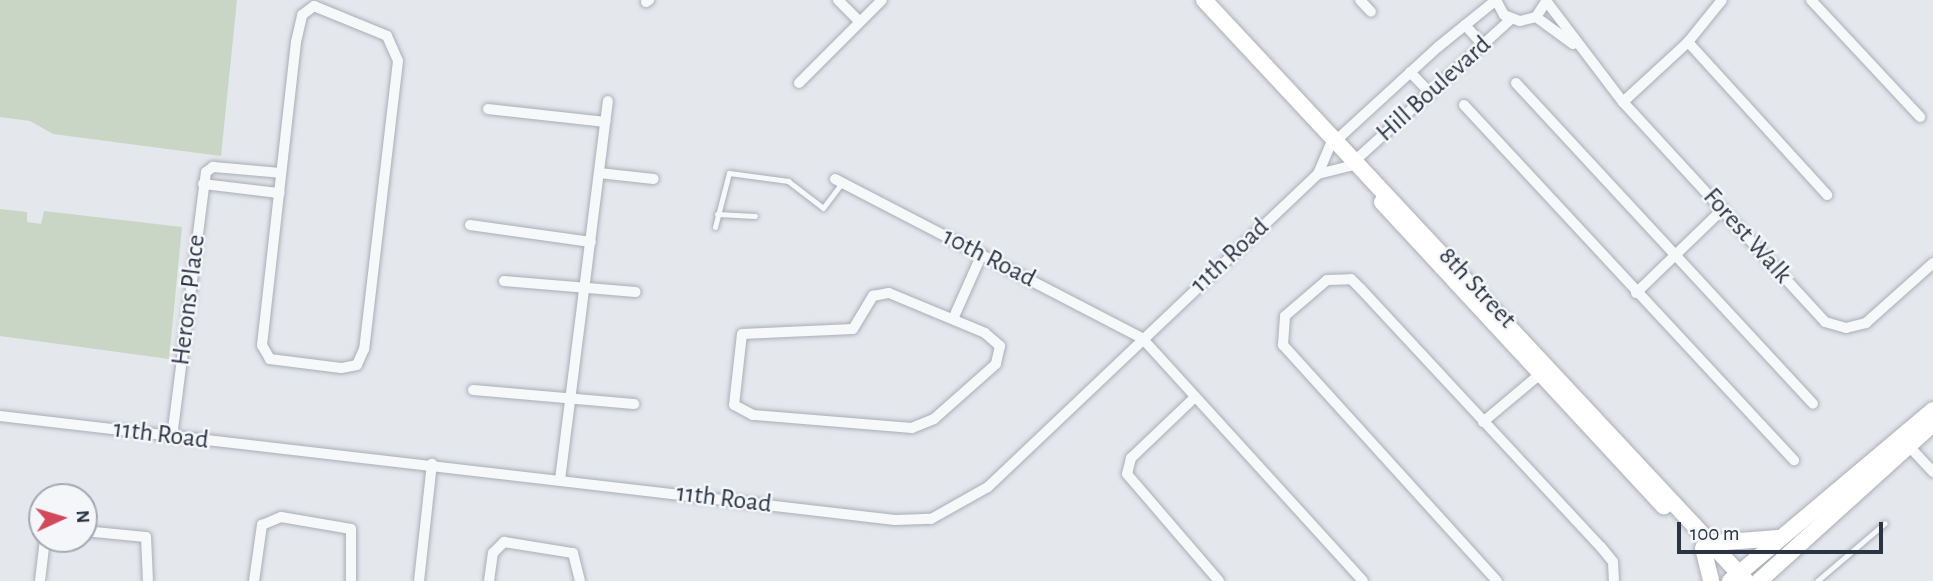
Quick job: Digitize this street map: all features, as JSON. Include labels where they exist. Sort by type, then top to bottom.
[{"type":"street","points":[[838,0],[859,21]]},
{"type":"street","points":[[799,83],[882,0]]},
{"type":"street","name":"8th Street","points":[[1196,0],[1353,163],[1707,545],[1735,579]]},
{"type":"street","name":"8th Street","points":[[1204,0],[1334,143]]},
{"type":"street","points":[[1360,0],[1371,12]]},
{"type":"street","points":[[1496,0],[1511,19],[1536,17],[1547,1]]},
{"type":"street","name":"Hill Boulevard","points":[[1334,143],[1410,72],[1496,0]]},
{"type":"street","points":[[1623,102],[1688,42],[1721,0]]},
{"type":"street","points":[[1811,0],[1920,117]]},
{"type":"street","name":"Forest Walk","points":[[1547,1],[1580,50],[1623,102],[1835,327],[1866,323],[1933,263]]},
{"type":"street","points":[[323,6],[387,36],[398,61],[357,365],[316,365],[263,353],[281,173],[296,42],[306,9],[323,6]]},
{"type":"street","name":"Forest Walk","points":[[1536,17],[1580,50]]},
{"type":"street","name":"Hill Boulevard","points":[[1353,163],[1511,19]]},
{"type":"street","points":[[1465,25],[1483,45]]},
{"type":"street","points":[[1688,42],[1827,195]]},
{"type":"street","points":[[1410,72],[1430,93]]},
{"type":"street","points":[[1516,83],[1813,404]]},
{"type":"street","points":[[560,480],[608,101]]},
{"type":"street","points":[[1464,106],[1794,460]]},
{"type":"street","points":[[488,109],[605,122]]},
{"type":"street","name":"11th Road","points":[[0,416],[432,464],[895,520],[931,519],[988,487],[1142,338],[1318,174],[1334,143]]},
{"type":"street","name":"11th Road","points":[[1318,174],[1353,163]]},
{"type":"street","name":"Herons Place","points":[[172,437],[203,184],[214,167],[281,173]]},
{"type":"street","points":[[599,173],[654,179]]},
{"type":"street","name":"10th Road","points":[[838,181],[1142,338]]},
{"type":"street","points":[[203,184],[279,193]]},
{"type":"street","points":[[1636,293],[1723,209]]},
{"type":"street","points":[[470,225],[591,242]]},
{"type":"street","points":[[953,319],[982,254]]},
{"type":"street","points":[[1497,581],[1283,345],[1281,323],[1327,280],[1351,279],[1601,547],[1613,562],[1614,581]]},
{"type":"street","points":[[504,281],[636,292]]},
{"type":"street","points":[[884,292],[953,319],[985,333],[1000,352],[996,364],[921,425],[856,428],[753,415],[730,397],[738,342],[750,331],[853,329],[873,296],[884,292]]},
{"type":"street","points":[[1142,338],[1193,399],[1363,581]]},
{"type":"street","points":[[1483,422],[1544,371]]},
{"type":"street","points":[[473,390],[634,404]]},
{"type":"street","points":[[1193,399],[1137,450],[1127,474],[1219,581]]},
{"type":"street","points":[[1759,581],[1905,441],[1933,410]]},
{"type":"street","points":[[1735,579],[1779,537],[1905,441],[1933,424]]},
{"type":"street","points":[[1905,441],[1933,472]]},
{"type":"street","points":[[419,581],[432,464]]},
{"type":"street","points":[[254,581],[262,525],[281,517],[351,529],[351,581]]},
{"type":"street","points":[[98,532],[146,537],[148,581]]},
{"type":"street","points":[[1711,581],[1707,545],[1779,537]]},
{"type":"street","points":[[489,581],[493,553],[504,542],[573,553],[580,581]]},
{"type":"street","points":[[40,581],[44,553]]},
{"type":"lane","points":[[715,227],[721,184],[733,171],[792,182],[823,208],[838,181]]},
{"type":"lane","points":[[717,214],[755,216]]},
{"type":"lane","points":[[1817,581],[1885,523]]},
{"type":"green space","points":[[0,0],[237,0],[221,156],[53,134],[30,121],[0,117]]},
{"type":"green space","points":[[0,209],[27,212],[27,222],[41,224],[44,211],[182,227],[169,359],[0,336]]}]
